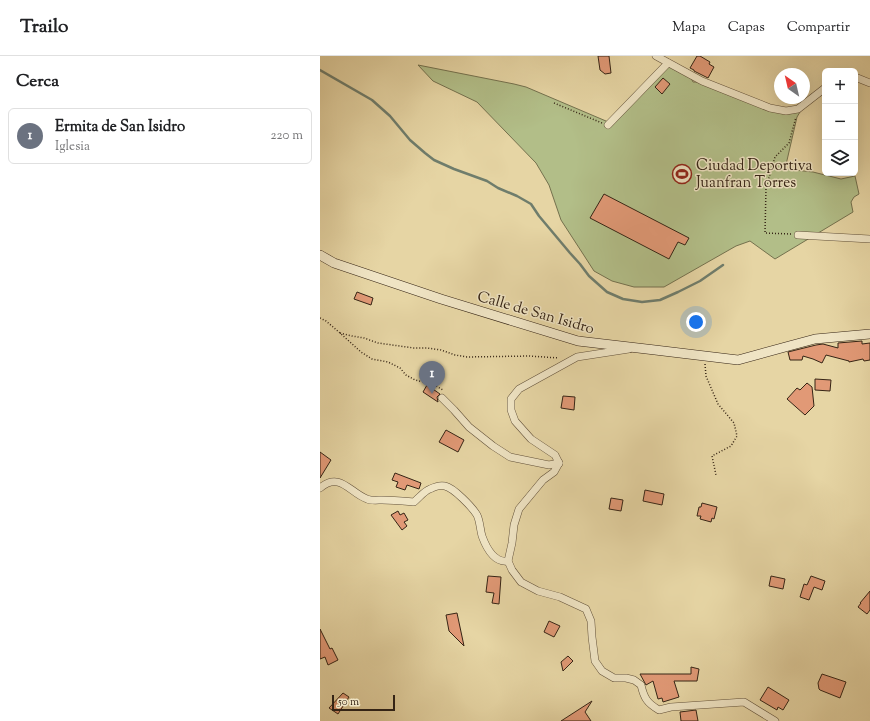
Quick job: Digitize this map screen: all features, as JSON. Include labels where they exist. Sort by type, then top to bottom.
[{"type":"street","points":[[656,56],[702,81],[770,108],[786,111],[798,109],[822,90]]},
{"type":"street","points":[[608,125],[668,63]]},
{"type":"street","points":[[858,78],[870,83]]},
{"type":"street","points":[[798,235],[870,239]]},
{"type":"street","name":"Calle de San Isidro","points":[[320,255],[334,263],[405,287],[578,342],[738,360],[815,339],[870,334]]},
{"type":"street","points":[[559,463],[555,455],[531,439],[515,421],[511,410],[510,399],[519,389],[576,358],[639,348]]},
{"type":"street","points":[[442,398],[469,427],[510,458],[549,465],[559,463]]},
{"type":"street","points":[[559,463],[554,472],[543,480],[520,509],[514,524],[508,560],[512,570],[521,582],[538,591],[560,597],[586,609],[591,621],[596,661],[602,671],[614,678],[626,678],[641,684],[644,695],[652,706],[659,710],[671,707],[744,702],[775,721]]},
{"type":"street","points":[[320,488],[326,483],[334,482],[347,486],[368,500],[397,500],[414,502],[429,489],[445,486],[468,503],[477,516],[482,536],[489,551],[498,560],[503,562],[508,560]]},
{"type":"path","points":[[554,103],[608,125]]},
{"type":"path","points":[[798,109],[789,143],[775,157],[766,188],[765,233],[798,235]]},
{"type":"path","points":[[320,318],[340,332],[361,352],[372,359],[388,362],[400,368],[406,375],[414,380],[433,384],[445,392],[442,398]]},
{"type":"path","points":[[340,332],[378,343],[441,350],[455,355],[576,358]]},
{"type":"path","points":[[704,356],[706,376],[718,404],[734,423],[737,436],[731,446],[712,456],[716,475]]},
{"type":"green space","name":"Ciudad Deportiva Juanfran Torres","points":[[418,65],[526,87],[613,124],[667,67],[671,67],[691,78],[693,82],[697,82],[779,112],[803,107],[797,117],[785,169],[813,172],[822,174],[822,176],[841,179],[855,176],[859,194],[854,197],[851,202],[853,212],[775,259],[750,241],[736,246],[664,287],[634,287],[612,281],[594,271],[561,220],[549,185],[536,163],[477,102],[433,81]]},
{"type":"building","points":[[598,56],[609,56],[611,73],[605,74],[600,70]]},
{"type":"building","points":[[697,56],[700,56],[710,62],[709,64],[714,67],[708,78],[690,68]]},
{"type":"building","points":[[663,78],[670,84],[662,94],[655,87]]},
{"type":"building","points":[[604,194],[689,238],[685,245],[678,242],[669,259],[590,218]]},
{"type":"building","points":[[357,292],[373,298],[371,305],[354,299]]},
{"type":"building","points":[[862,341],[862,344],[870,343],[870,360],[864,361],[863,359],[849,362],[826,355],[822,363],[803,356],[802,360],[790,360],[788,352],[823,344],[838,348],[838,343]]},
{"type":"building","points":[[815,379],[831,380],[830,391],[815,390]]},
{"type":"building","points":[[807,383],[812,387],[814,406],[805,415],[787,399],[797,388],[800,390]]},
{"type":"building","points":[[427,385],[440,394],[437,397],[438,402],[423,392]]},
{"type":"building","points":[[563,396],[575,397],[574,410],[561,408]]},
{"type":"building","points":[[446,430],[464,440],[458,452],[439,442]]},
{"type":"building","points":[[320,452],[331,460],[320,478]]},
{"type":"building","points":[[395,473],[421,483],[419,489],[407,485],[405,490],[396,487],[398,482],[392,480]]},
{"type":"building","points":[[645,490],[664,494],[662,505],[643,501]]},
{"type":"building","points":[[611,498],[623,500],[621,511],[609,509]]},
{"type":"building","points":[[702,503],[717,507],[714,519],[712,518],[711,522],[700,519],[701,516],[697,516],[699,507],[701,507]]},
{"type":"building","points":[[398,511],[400,515],[404,513],[408,520],[404,522],[407,526],[402,530],[391,515]]},
{"type":"building","points":[[488,576],[501,577],[499,604],[492,603],[494,593],[486,592]]},
{"type":"building","points":[[771,576],[785,579],[783,589],[769,586]]},
{"type":"building","points":[[811,576],[825,581],[822,590],[814,587],[809,600],[800,597],[804,584],[807,585]]},
{"type":"building","points":[[870,591],[870,610],[867,614],[858,607]]},
{"type":"building","points":[[457,613],[464,646],[449,631],[446,615]]},
{"type":"building","points":[[549,621],[560,626],[554,637],[544,632]]},
{"type":"building","points":[[320,629],[330,649],[332,648],[338,660],[328,665],[325,657],[320,659]]},
{"type":"building","points":[[568,656],[573,661],[563,671],[561,662]]},
{"type":"building","points":[[691,667],[699,669],[697,681],[674,681],[679,697],[663,702],[662,698],[658,699],[653,681],[646,685],[640,674],[691,674]]},
{"type":"building","points":[[822,674],[846,682],[840,698],[819,689],[818,683]]},
{"type":"building","points":[[768,687],[789,700],[783,710],[778,707],[777,710],[760,700]]},
{"type":"building","points":[[343,693],[349,697],[338,714],[329,708]]},
{"type":"building","points":[[592,701],[585,712],[591,721],[561,721]]},
{"type":"building","points":[[696,710],[698,721],[681,721],[680,712]]},
{"type":"waterway","points":[[320,70],[372,100],[390,116],[410,140],[434,160],[487,181],[531,204],[539,216],[589,276],[607,292],[623,299],[642,302],[660,300],[700,281],[723,265]]},
{"type":"place","name":"Ciudad Deportiva Juanfran Torres","points":[[682,174]]},
{"type":"place","name":"Ermita de San Isidro","points":[[432,394]]}]
